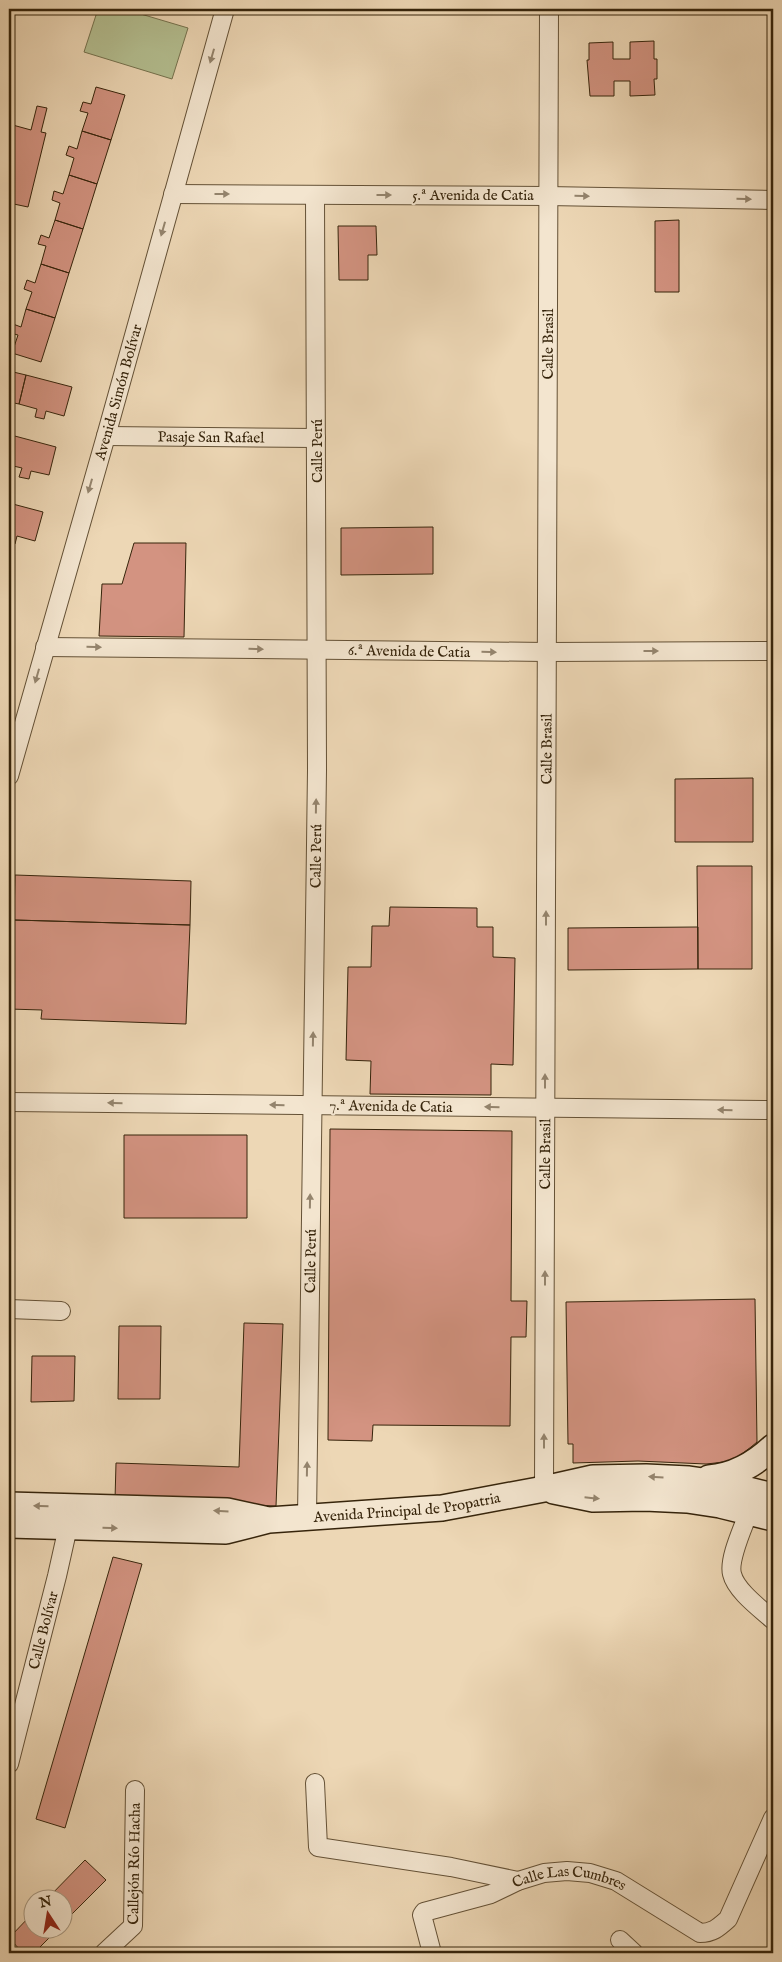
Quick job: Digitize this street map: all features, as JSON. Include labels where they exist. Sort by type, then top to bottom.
[{"type":"main road","points":[[688,1479],[719,1477],[740,1471],[759,1460],[773,1448]]},
{"type":"main road","name":"Avenida Principal de Propatria","points":[[9,1525],[226,1531],[269,1520],[442,1508],[593,1478],[646,1477],[688,1479],[724,1484],[773,1496]]},
{"type":"main road","name":"Avenida Principal de Propatria","points":[[544,1489],[593,1499],[645,1498],[687,1500],[749,1511],[773,1518]]},
{"type":"main road","name":"Avenida Principal de Propatria","points":[[9,1505],[227,1511],[269,1520]]},
{"type":"street","name":"Avenida Simón Bolívar","points":[[9,776],[225,9]]},
{"type":"street","name":"Calle Brasil","points":[[544,1489],[548,9]]},
{"type":"street","name":"5.ª Avenida de Catia","points":[[173,194],[547,196],[773,200]]},
{"type":"street","name":"Calle Perú","points":[[307,1517],[317,650],[315,195]]},
{"type":"street","name":"Pasaje San Rafael","points":[[106,436],[316,438]]},
{"type":"street","name":"6.ª Avenida de Catia","points":[[45,647],[546,652],[773,650]]},
{"type":"street","name":"7.ª Avenida de Catia","points":[[9,1102],[773,1110]]},
{"type":"street","points":[[9,1310],[61,1311]]},
{"type":"street","points":[[749,1511],[732,1562],[732,1575],[750,1600],[773,1620]]},
{"type":"street","name":"Calle Bolívar","points":[[9,1764],[68,1527]]},
{"type":"street","name":"Calle Las Cumbres","points":[[315,1784],[318,1847],[451,1867],[518,1881],[544,1873],[567,1871],[590,1873],[616,1881],[700,1932],[707,1933],[716,1930],[728,1919],[773,1818]]},
{"type":"street","name":"Callejón Río Hacha","points":[[104,1953],[133,1926],[135,1790]]},
{"type":"street","points":[[432,1953],[423,1919],[424,1912],[491,1894],[518,1881]]},
{"type":"street","points":[[620,1940],[634,1953]]},
{"type":"green space","points":[[98,9],[124,9],[188,28],[172,79],[84,52]]},
{"type":"building","points":[[654,41],[654,59],[657,59],[657,79],[654,79],[655,95],[630,96],[630,81],[614,81],[614,96],[590,96],[587,60],[589,60],[589,43],[613,42],[613,59],[630,59],[630,42]]},
{"type":"building","points":[[96,87],[125,95],[111,140],[82,131],[88,113],[80,111],[83,102],[91,104]]},
{"type":"building","points":[[37,106],[47,108],[41,132],[46,133],[28,207],[9,203],[9,124],[31,130]]},
{"type":"building","points":[[82,131],[111,140],[97,184],[69,175],[74,158],[66,155],[69,146],[77,149]]},
{"type":"building","points":[[69,175],[97,184],[83,229],[55,220],[60,203],[52,200],[54,191],[63,194]]},
{"type":"building","points":[[55,220],[83,229],[69,273],[41,264],[46,246],[38,244],[41,235],[49,238]]},
{"type":"building","points":[[679,220],[679,292],[655,292],[655,221]]},
{"type":"building","points":[[338,226],[376,226],[377,255],[368,255],[368,280],[339,280]]},
{"type":"building","points":[[41,264],[69,273],[55,318],[26,309],[32,292],[24,289],[27,280],[35,283]]},
{"type":"building","points":[[26,309],[55,318],[41,362],[12,353],[18,335],[10,333],[13,324],[21,327]]},
{"type":"building","points":[[9,371],[26,375],[19,404],[9,402]]},
{"type":"building","points":[[26,375],[72,387],[64,416],[46,411],[44,419],[35,417],[37,409],[19,404]]},
{"type":"building","points":[[11,435],[56,447],[49,475],[31,471],[29,479],[19,477],[22,468],[9,465]]},
{"type":"building","points":[[9,503],[43,512],[35,541],[17,536],[15,544],[9,543]]},
{"type":"building","points":[[433,527],[433,574],[341,575],[341,528]]},
{"type":"building","points":[[134,543],[186,543],[184,637],[99,636],[102,584],[122,584]]},
{"type":"building","points":[[753,778],[753,842],[675,842],[675,779]]},
{"type":"building","points":[[697,866],[752,866],[752,969],[698,969]]},
{"type":"building","points":[[15,875],[191,881],[190,925],[14,920]]},
{"type":"building","points":[[390,907],[477,908],[477,927],[493,927],[493,957],[515,958],[513,1065],[491,1064],[491,1095],[370,1094],[371,1061],[346,1060],[348,967],[371,967],[372,926],[389,926]]},
{"type":"building","points":[[14,920],[190,925],[186,1024],[41,1019],[42,1010],[9,1009],[9,926],[13,926]]},
{"type":"building","points":[[698,927],[698,969],[568,970],[568,928]]},
{"type":"building","points":[[330,1129],[512,1131],[511,1301],[527,1301],[526,1337],[511,1337],[510,1426],[373,1425],[372,1441],[328,1440]]},
{"type":"building","points":[[124,1135],[247,1135],[247,1218],[124,1218]]},
{"type":"building","points":[[755,1299],[757,1442],[739,1456],[725,1462],[706,1464],[638,1461],[573,1463],[573,1444],[568,1444],[566,1302]]},
{"type":"building","points":[[244,1323],[283,1324],[276,1506],[115,1500],[116,1463],[239,1467]]},
{"type":"building","points":[[119,1326],[161,1326],[160,1399],[118,1399]]},
{"type":"building","points":[[32,1356],[75,1356],[74,1401],[31,1402]]},
{"type":"building","points":[[113,1557],[142,1564],[65,1828],[36,1819]]},
{"type":"building","points":[[85,1860],[106,1880],[72,1914],[72,1890],[56,1890]]},
{"type":"building","points":[[22,1924],[22,1940],[47,1940],[34,1953],[23,1953],[9,1938]]}]
